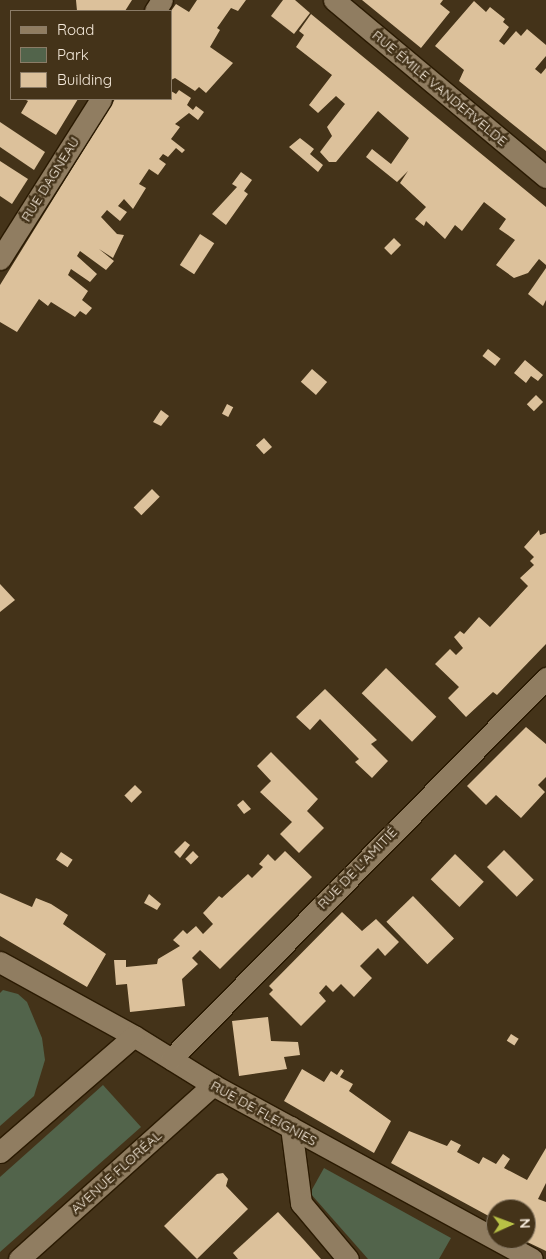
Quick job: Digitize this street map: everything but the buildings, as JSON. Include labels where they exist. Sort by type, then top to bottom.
[{"type":"street","name":"RUE ÉMILE VANDERVELDE","points":[[334,0],[546,176]]},
{"type":"street","name":"RUE DAGNEAU","points":[[0,259],[99,100]]},
{"type":"street","name":"RUE DE L'AMITIÉ","points":[[171,1059],[546,678]]},
{"type":"street","name":"RUE DE FLEIGNIES","points":[[0,962],[134,1036],[213,1086],[532,1259]]},
{"type":"street","points":[[0,1152],[134,1036]]},
{"type":"street","name":"AVENUE FLORÉAL","points":[[18,1259],[213,1086]]},
{"type":"street","points":[[290,1128],[301,1203],[348,1259]]},
{"type":"green space","points":[[3,990],[18,994],[27,1002],[42,1038],[45,1060],[34,1096],[0,1126],[0,993]]},
{"type":"green space","points":[[103,1085],[141,1127],[0,1252],[0,1177]]},
{"type":"green space","points":[[324,1168],[451,1238],[439,1259],[368,1259],[310,1193]]}]
